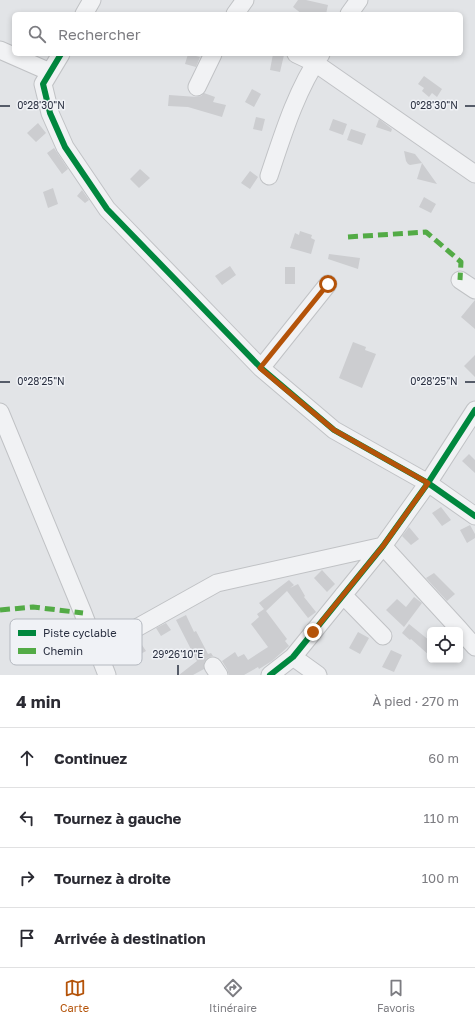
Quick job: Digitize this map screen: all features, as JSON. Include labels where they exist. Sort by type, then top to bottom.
[{"type":"street","points":[[85,12],[92,0]]},
{"type":"street","points":[[236,12],[244,0]]},
{"type":"street","points":[[350,12],[359,0]]},
{"type":"street","points":[[0,50],[12,55]]},
{"type":"street","points":[[14,56],[50,72]]},
{"type":"street","points":[[60,56],[43,84],[50,112],[65,147],[107,209],[260,368],[334,430],[428,483],[475,516]]},
{"type":"street","points":[[197,87],[212,56]]},
{"type":"street","points":[[307,56],[318,58],[475,174]]},
{"type":"street","points":[[269,176],[294,105],[318,58]]},
{"type":"street","points":[[460,280],[475,290]]},
{"type":"street","points":[[260,368],[328,284]]},
{"type":"street","points":[[270,675],[292,657],[383,546],[428,483],[475,410]]},
{"type":"street","points":[[0,412],[84,619]]},
{"type":"street","points":[[142,625],[217,583],[383,546]]},
{"type":"street","points":[[383,546],[457,627]]},
{"type":"street","points":[[343,595],[383,636]]},
{"type":"street","points":[[463,633],[475,646]]},
{"type":"street","points":[[292,657],[318,675]]},
{"type":"street","points":[[103,665],[107,675]]},
{"type":"building","points":[[298,0],[306,0],[328,5],[326,12],[299,12],[293,7]]},
{"type":"building","points":[[187,56],[200,57],[196,67],[185,64]]},
{"type":"building","points":[[273,56],[284,56],[280,72],[270,70]]},
{"type":"building","points":[[424,76],[442,89],[437,97],[432,93],[429,97],[422,91],[424,88],[418,84]]},
{"type":"building","points":[[252,89],[261,94],[254,107],[245,102]]},
{"type":"building","points":[[204,93],[215,97],[213,102],[226,105],[222,117],[188,107],[168,106],[169,95],[197,97]]},
{"type":"building","points":[[256,117],[265,119],[262,131],[253,129]]},
{"type":"building","points":[[333,119],[347,124],[343,135],[329,130]]},
{"type":"building","points":[[379,119],[392,129],[391,132],[376,127]]},
{"type":"building","points":[[38,123],[46,133],[36,142],[27,133]]},
{"type":"building","points":[[351,129],[366,134],[362,145],[347,140]]},
{"type":"building","points":[[54,148],[68,169],[62,174],[47,153]]},
{"type":"building","points":[[404,151],[415,154],[422,163],[408,164]]},
{"type":"building","points":[[422,163],[437,184],[417,179]]},
{"type":"building","points":[[140,169],[150,178],[139,188],[130,179]]},
{"type":"building","points":[[250,171],[258,177],[250,189],[241,183]]},
{"type":"building","points":[[53,188],[58,204],[48,208],[43,192]]},
{"type":"building","points":[[82,190],[89,200],[85,203],[77,196]]},
{"type":"building","points":[[424,197],[436,204],[431,213],[419,207]]},
{"type":"building","points":[[300,231],[312,235],[311,238],[315,240],[311,254],[290,248],[295,233],[299,235]]},
{"type":"building","points":[[329,254],[360,258],[358,269],[328,259]]},
{"type":"building","points":[[230,266],[236,275],[222,285],[215,276]]},
{"type":"building","points":[[285,267],[295,267],[295,284],[285,284]]},
{"type":"building","points":[[475,300],[475,329],[461,317]]},
{"type":"building","points":[[353,342],[366,347],[365,350],[376,354],[362,388],[339,378]]},
{"type":"building","points":[[475,355],[475,377],[464,366]]},
{"type":"building","points":[[469,454],[475,460],[475,473],[462,461]]},
{"type":"building","points":[[441,507],[451,520],[442,526],[432,513]]},
{"type":"building","points":[[470,525],[475,534],[475,538],[467,543],[460,530]]},
{"type":"building","points":[[409,527],[419,539],[411,545],[402,536]]},
{"type":"building","points":[[322,570],[335,584],[327,592],[314,578]]},
{"type":"building","points":[[434,573],[455,594],[447,601],[426,578]]},
{"type":"building","points":[[289,580],[294,585],[290,588],[298,584],[305,596],[304,597],[316,612],[308,618],[287,591],[266,611],[287,639],[285,641],[289,646],[272,661],[259,669],[258,667],[244,675],[229,675],[222,661],[235,652],[238,657],[244,654],[248,660],[268,647],[251,624],[259,617],[257,614],[264,609],[259,603]]},
{"type":"building","points":[[414,597],[422,603],[404,627],[386,610],[397,599],[406,607]]},
{"type":"building","points":[[186,615],[194,632],[196,631],[208,654],[211,653],[213,656],[207,658],[204,662],[204,669],[193,675],[179,675],[197,661],[176,620]]},
{"type":"building","points":[[166,623],[171,630],[161,636],[156,628]]},
{"type":"building","points":[[409,624],[427,639],[427,653],[411,639],[410,640],[402,633]]},
{"type":"building","points":[[358,632],[369,638],[360,654],[349,648]]},
{"type":"building","points":[[142,645],[146,651],[142,653]]},
{"type":"building","points":[[391,650],[402,655],[394,672],[382,667]]},
{"type":"marked path","points":[[348,237],[426,232],[461,262],[460,280]]},
{"type":"marked path","points":[[0,610],[33,607],[83,613]]},
{"type":"cycle path","points":[[60,56],[43,84],[50,113],[65,147],[107,209],[261,368],[334,430],[428,483],[475,516]]},
{"type":"cycle path","points":[[270,675],[293,657],[383,546],[428,483],[475,410]]},
{"type":"route","points":[[313,632],[383,546],[428,483],[334,430],[260,368],[328,284]]}]
